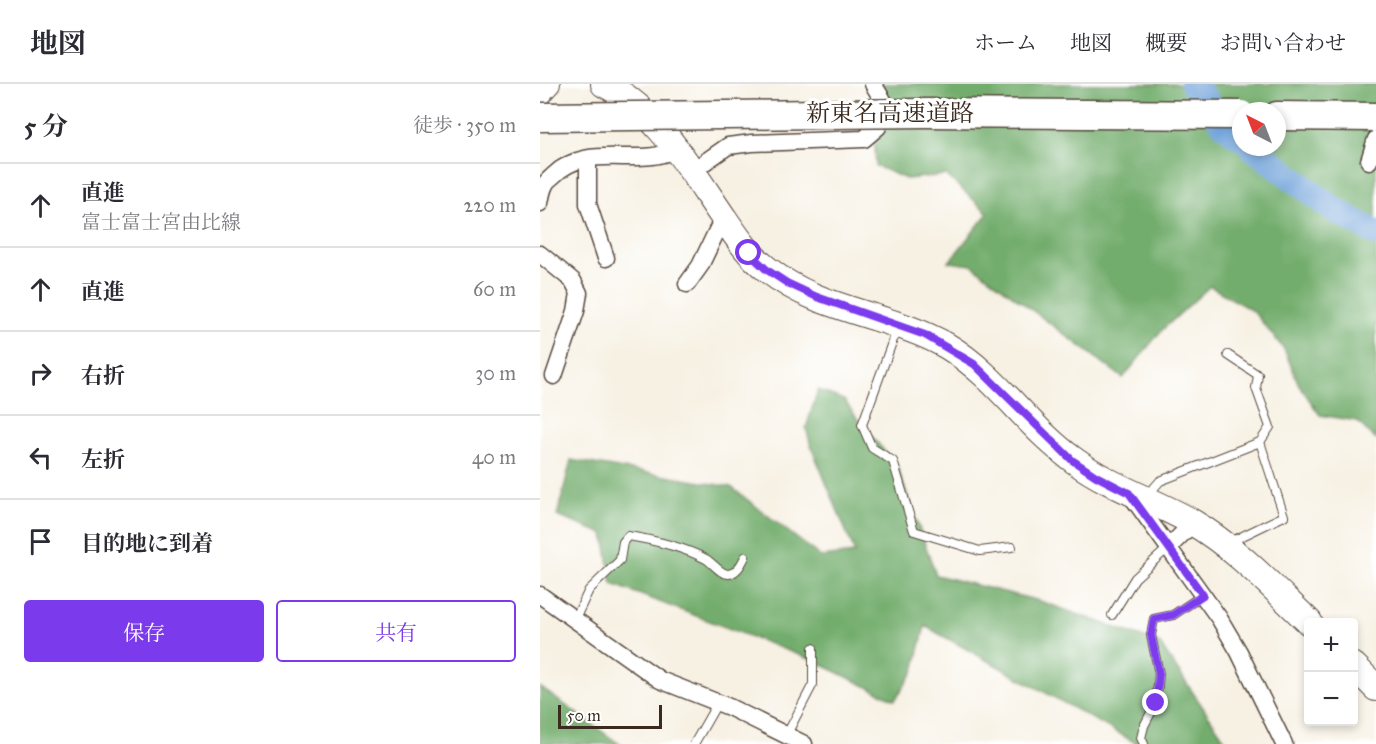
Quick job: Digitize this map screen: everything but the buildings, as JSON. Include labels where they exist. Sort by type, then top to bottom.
[{"type":"highway","name":"新東名高速道路","points":[[540,117],[925,112],[1232,116]]},
{"type":"highway","points":[[1286,116],[1376,117]]},
{"type":"main road","points":[[604,84],[642,110],[676,149],[749,253],[767,270],[787,283],[817,297],[925,335],[974,364],[1072,460],[1096,476],[1193,523],[1258,573],[1305,618]]},
{"type":"main road","points":[[1358,671],[1376,688]]},
{"type":"street","points":[[540,94],[550,84]]},
{"type":"street","points":[[692,171],[729,146],[864,138],[878,127],[884,102],[873,84]]},
{"type":"street","points":[[1369,161],[1376,139]]},
{"type":"street","points":[[540,203],[545,184],[560,170],[577,160],[650,155],[676,149]]},
{"type":"street","points":[[588,159],[584,208],[606,258]]},
{"type":"street","points":[[687,284],[700,266],[723,218]]},
{"type":"street","points":[[540,254],[573,280],[579,293],[576,311],[554,376]]},
{"type":"street","points":[[1137,496],[1168,548],[1219,618],[1239,652],[1284,744]]},
{"type":"street","points":[[1168,548],[1193,523]]},
{"type":"street","points":[[540,595],[660,680],[718,702],[804,744]]},
{"type":"lane","points":[[898,326],[862,425],[872,447],[893,460],[914,531],[980,551],[1012,548]]},
{"type":"lane","points":[[1137,496],[1160,481],[1260,442],[1270,428],[1256,388],[1258,375],[1228,355]]},
{"type":"lane","points":[[1224,545],[1284,516],[1260,442]]},
{"type":"lane","points":[[575,619],[589,590],[620,560],[622,542],[628,536],[649,539],[691,553],[706,559],[724,574],[731,574],[737,570],[745,557]]},
{"type":"lane","points":[[1112,615],[1135,578],[1168,548]]},
{"type":"lane","points":[[1144,744],[1141,738],[1144,726],[1156,703],[1159,674],[1151,635],[1154,619],[1173,615],[1203,595]]},
{"type":"lane","points":[[787,734],[813,684],[813,648]]},
{"type":"lane","points":[[694,744],[718,702]]},
{"type":"green space","points":[[870,84],[1376,84],[1376,440],[1357,421],[1320,415],[1299,385],[1284,349],[1253,311],[1210,286],[1160,332],[1123,378],[972,265],[949,262],[988,213],[946,175],[906,179],[876,166]]},
{"type":"green space","points":[[818,390],[844,400],[897,466],[936,575],[1040,601],[1159,643],[1228,744],[1138,744],[925,626],[914,671],[895,700],[812,660],[612,584],[604,534],[557,516],[571,460],[731,487],[821,557],[855,553],[811,446],[806,428]]},
{"type":"green space","points":[[540,687],[614,740],[620,744],[540,744]]},
{"type":"waterway","points":[[1193,84],[1223,123],[1232,130]]},
{"type":"waterway","points":[[1264,156],[1333,209],[1376,233]]},
{"type":"route","points":[[749,253],[767,270],[787,283],[817,297],[925,335],[946,346],[974,364],[1072,460],[1096,476],[1129,493],[1203,595],[1173,615],[1154,619],[1151,635],[1159,674],[1156,703]]}]
